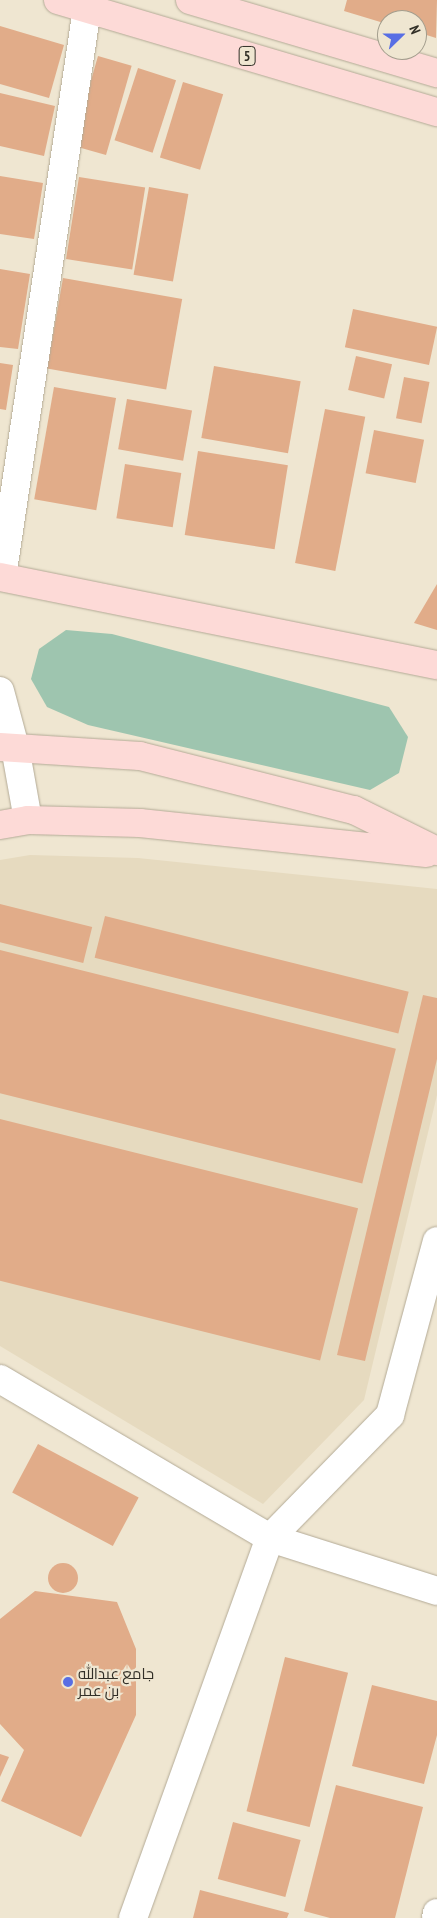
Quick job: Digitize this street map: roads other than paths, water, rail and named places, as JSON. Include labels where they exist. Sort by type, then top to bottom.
[{"type":"main road","name":"5","points":[[58,0],[437,112]]},
{"type":"main road","points":[[190,0],[437,73]]},
{"type":"main road","points":[[1,577],[437,664]]},
{"type":"main road","points":[[7,747],[140,756],[354,810],[437,853]]},
{"type":"main road","points":[[0,825],[28,820],[140,823],[437,853]]},
{"type":"street","points":[[1,577],[87,9]]},
{"type":"street","points":[[0,691],[7,747],[28,820]]},
{"type":"street","points":[[133,1918],[270,1538],[390,1415],[437,1241]]},
{"type":"street","points":[[0,1379],[270,1538],[437,1592]]},
{"type":"street","points":[[436,1918],[437,1913]]},
{"type":"place","name":"جامع عبدالله بن عمر","points":[[68,1682]]}]
